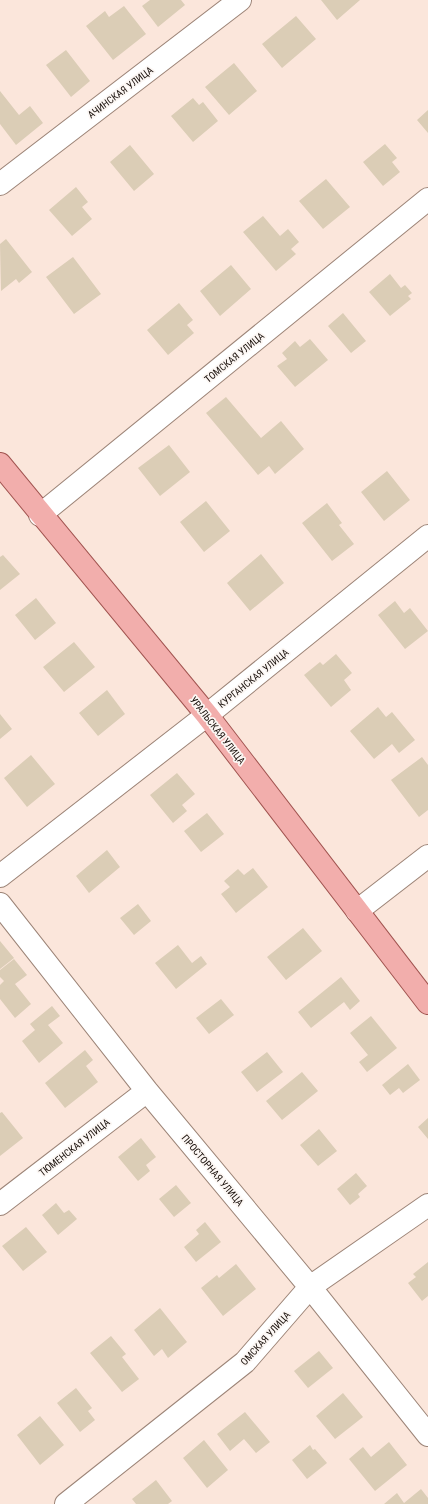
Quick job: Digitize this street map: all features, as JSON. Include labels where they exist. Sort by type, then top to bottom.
[{"type":"main road","name":"УРАЛЬСКАЯ УЛИЦА","points":[[0,464],[40,515],[207,715],[428,1003]]},
{"type":"street","name":"АЧИНСКАЯ УЛИЦА","points":[[0,184],[240,0]]},
{"type":"street","name":"ТОМСКАЯ УЛИЦА","points":[[40,515],[428,199]]},
{"type":"street","name":"КУРГАНСКАЯ УЛИЦА","points":[[0,876],[207,715],[428,536]]},
{"type":"street","points":[[357,911],[428,856]]},
{"type":"street","name":"ПРОСТОРНАЯ УЛИЦА","points":[[0,904],[147,1090],[310,1287],[428,1435]]},
{"type":"street","name":"ТЮМЕНСКАЯ УЛИЦА","points":[[0,1204],[147,1090]]},
{"type":"street","name":"ОМСКАЯ УЛИЦА","points":[[66,1504],[245,1362],[310,1287],[428,1205]]},
{"type":"building","points":[[150,0],[181,0],[185,5],[158,27],[142,6]]},
{"type":"building","points":[[321,0],[360,0],[337,20]]},
{"type":"building","points":[[124,6],[146,34],[113,60],[86,26],[105,11],[109,17]]},
{"type":"building","points":[[296,16],[316,39],[282,68],[262,44]]},
{"type":"building","points":[[66,50],[90,81],[71,97],[46,65]]},
{"type":"building","points":[[234,63],[257,91],[229,115],[205,87]]},
{"type":"building","points":[[0,91],[19,115],[30,106],[43,123],[16,145],[0,124]]},
{"type":"building","points":[[193,98],[199,105],[203,102],[218,121],[193,142],[171,116]]},
{"type":"building","points":[[428,110],[428,133],[417,120]]},
{"type":"building","points":[[385,144],[397,158],[392,162],[400,172],[383,186],[363,162]]},
{"type":"building","points":[[130,145],[154,174],[134,191],[110,162]]},
{"type":"building","points":[[326,179],[350,207],[323,229],[299,201]]},
{"type":"building","points":[[76,187],[88,202],[82,207],[92,219],[72,236],[49,210]]},
{"type":"building","points":[[263,216],[280,236],[288,229],[299,242],[291,249],[296,254],[276,271],[243,232]]},
{"type":"building","points":[[6,239],[32,272],[19,283],[16,279],[1,291],[0,244]]},
{"type":"building","points":[[73,257],[101,294],[74,314],[46,277]]},
{"type":"building","points":[[231,265],[251,289],[220,316],[200,291]]},
{"type":"building","points":[[390,274],[401,288],[405,285],[412,293],[408,296],[411,299],[390,316],[369,292]]},
{"type":"building","points":[[179,303],[193,320],[187,325],[194,333],[168,355],[147,330]]},
{"type":"building","points":[[343,313],[366,341],[351,353],[328,326]]},
{"type":"building","points":[[310,339],[328,360],[295,387],[277,366],[287,359],[282,353],[295,341],[300,347]]},
{"type":"building","points":[[226,397],[261,438],[281,421],[304,449],[275,474],[269,466],[258,475],[206,413]]},
{"type":"building","points":[[169,445],[190,472],[160,496],[138,468]]},
{"type":"building","points":[[387,471],[410,500],[384,521],[361,492]]},
{"type":"building","points":[[206,501],[230,531],[204,552],[180,522]]},
{"type":"building","points":[[327,503],[342,523],[339,525],[354,544],[332,561],[302,523]]},
{"type":"building","points":[[261,554],[284,583],[250,611],[227,583]]},
{"type":"building","points":[[3,555],[20,574],[0,590],[0,557]]},
{"type":"building","points":[[36,598],[56,623],[35,640],[15,615]]},
{"type":"building","points":[[395,601],[404,613],[410,608],[428,631],[405,649],[378,615]]},
{"type":"building","points":[[74,642],[95,667],[64,692],[43,667]]},
{"type":"building","points":[[336,654],[352,673],[344,680],[351,690],[331,707],[304,675],[320,662],[323,665]]},
{"type":"building","points":[[107,690],[125,714],[98,736],[79,713]]},
{"type":"building","points":[[378,707],[386,717],[392,712],[415,740],[399,753],[392,744],[374,759],[350,731]]},
{"type":"building","points":[[0,714],[12,729],[0,739]]},
{"type":"building","points":[[31,755],[55,784],[27,807],[4,778]]},
{"type":"building","points":[[422,757],[428,765],[428,810],[419,817],[391,780]]},
{"type":"building","points":[[177,773],[195,794],[182,805],[187,811],[173,823],[150,795]]},
{"type":"building","points":[[207,813],[224,834],[201,852],[184,831]]},
{"type":"building","points":[[107,850],[120,867],[89,893],[76,876]]},
{"type":"building","points":[[253,868],[268,887],[236,913],[221,894],[230,887],[224,881],[238,869],[244,875]]},
{"type":"building","points":[[138,904],[151,921],[134,935],[120,918]]},
{"type":"building","points":[[303,928],[322,951],[286,980],[267,957]]},
{"type":"building","points":[[0,941],[14,958],[0,969]]},
{"type":"building","points":[[178,945],[192,963],[201,956],[207,964],[176,989],[155,963]]},
{"type":"building","points":[[14,959],[27,975],[15,984],[31,1004],[15,1018],[0,999],[0,985],[4,981],[0,977],[0,970]]},
{"type":"building","points":[[341,977],[360,1001],[350,1010],[344,1002],[311,1028],[298,1012]]},
{"type":"building","points":[[221,999],[234,1015],[209,1034],[196,1018]]},
{"type":"building","points":[[52,1006],[60,1016],[48,1025],[63,1043],[39,1063],[22,1041],[35,1030],[30,1024]]},
{"type":"building","points":[[371,1016],[397,1048],[367,1072],[359,1062],[368,1055],[350,1033]]},
{"type":"building","points":[[85,1050],[93,1060],[86,1066],[98,1082],[65,1108],[45,1083]]},
{"type":"building","points":[[267,1052],[283,1072],[257,1092],[241,1072]]},
{"type":"building","points":[[408,1064],[420,1080],[403,1093],[399,1088],[390,1095],[382,1085]]},
{"type":"building","points":[[302,1072],[318,1091],[282,1120],[266,1101]]},
{"type":"building","points":[[2,1112],[23,1138],[0,1156],[0,1113]]},
{"type":"building","points":[[428,1118],[428,1139],[418,1127]]},
{"type":"building","points":[[319,1129],[337,1151],[318,1166],[300,1145]]},
{"type":"building","points":[[141,1138],[156,1157],[146,1165],[150,1171],[138,1181],[118,1157]]},
{"type":"building","points":[[356,1173],[367,1186],[358,1194],[360,1197],[350,1205],[337,1189]]},
{"type":"building","points":[[176,1185],[191,1203],[174,1217],[159,1199]]},
{"type":"building","points":[[56,1203],[64,1213],[69,1210],[77,1219],[58,1235],[42,1215]]},
{"type":"building","points":[[205,1222],[221,1242],[196,1262],[184,1247],[199,1234],[196,1230]]},
{"type":"building","points":[[26,1227],[47,1252],[23,1271],[2,1246]]},
{"type":"building","points":[[428,1262],[428,1296],[422,1301],[408,1283],[416,1277],[413,1274]]},
{"type":"building","points":[[236,1264],[256,1289],[223,1316],[201,1288],[217,1275],[219,1278]]},
{"type":"building","points":[[160,1308],[187,1342],[168,1358],[162,1349],[154,1356],[134,1330]]},
{"type":"building","points":[[111,1336],[126,1354],[122,1357],[139,1379],[122,1392],[90,1353]]},
{"type":"building","points":[[319,1351],[333,1368],[308,1388],[294,1371]]},
{"type":"building","points":[[76,1388],[92,1408],[88,1411],[95,1420],[80,1432],[57,1403]]},
{"type":"building","points":[[343,1393],[363,1417],[335,1439],[316,1416]]},
{"type":"building","points":[[245,1412],[270,1442],[256,1453],[244,1439],[230,1451],[217,1434]]},
{"type":"building","points":[[40,1416],[64,1445],[40,1465],[17,1435]]},
{"type":"building","points":[[204,1440],[228,1470],[207,1488],[183,1458]]},
{"type":"building","points":[[389,1442],[407,1465],[375,1491],[349,1459],[363,1447],[371,1457]]},
{"type":"building","points":[[310,1445],[313,1450],[315,1449],[327,1463],[307,1479],[292,1460]]},
{"type":"building","points":[[156,1480],[172,1501],[168,1504],[136,1504],[132,1499]]},
{"type":"building","points":[[421,1489],[428,1498],[428,1504],[384,1504],[397,1493],[404,1503]]}]
